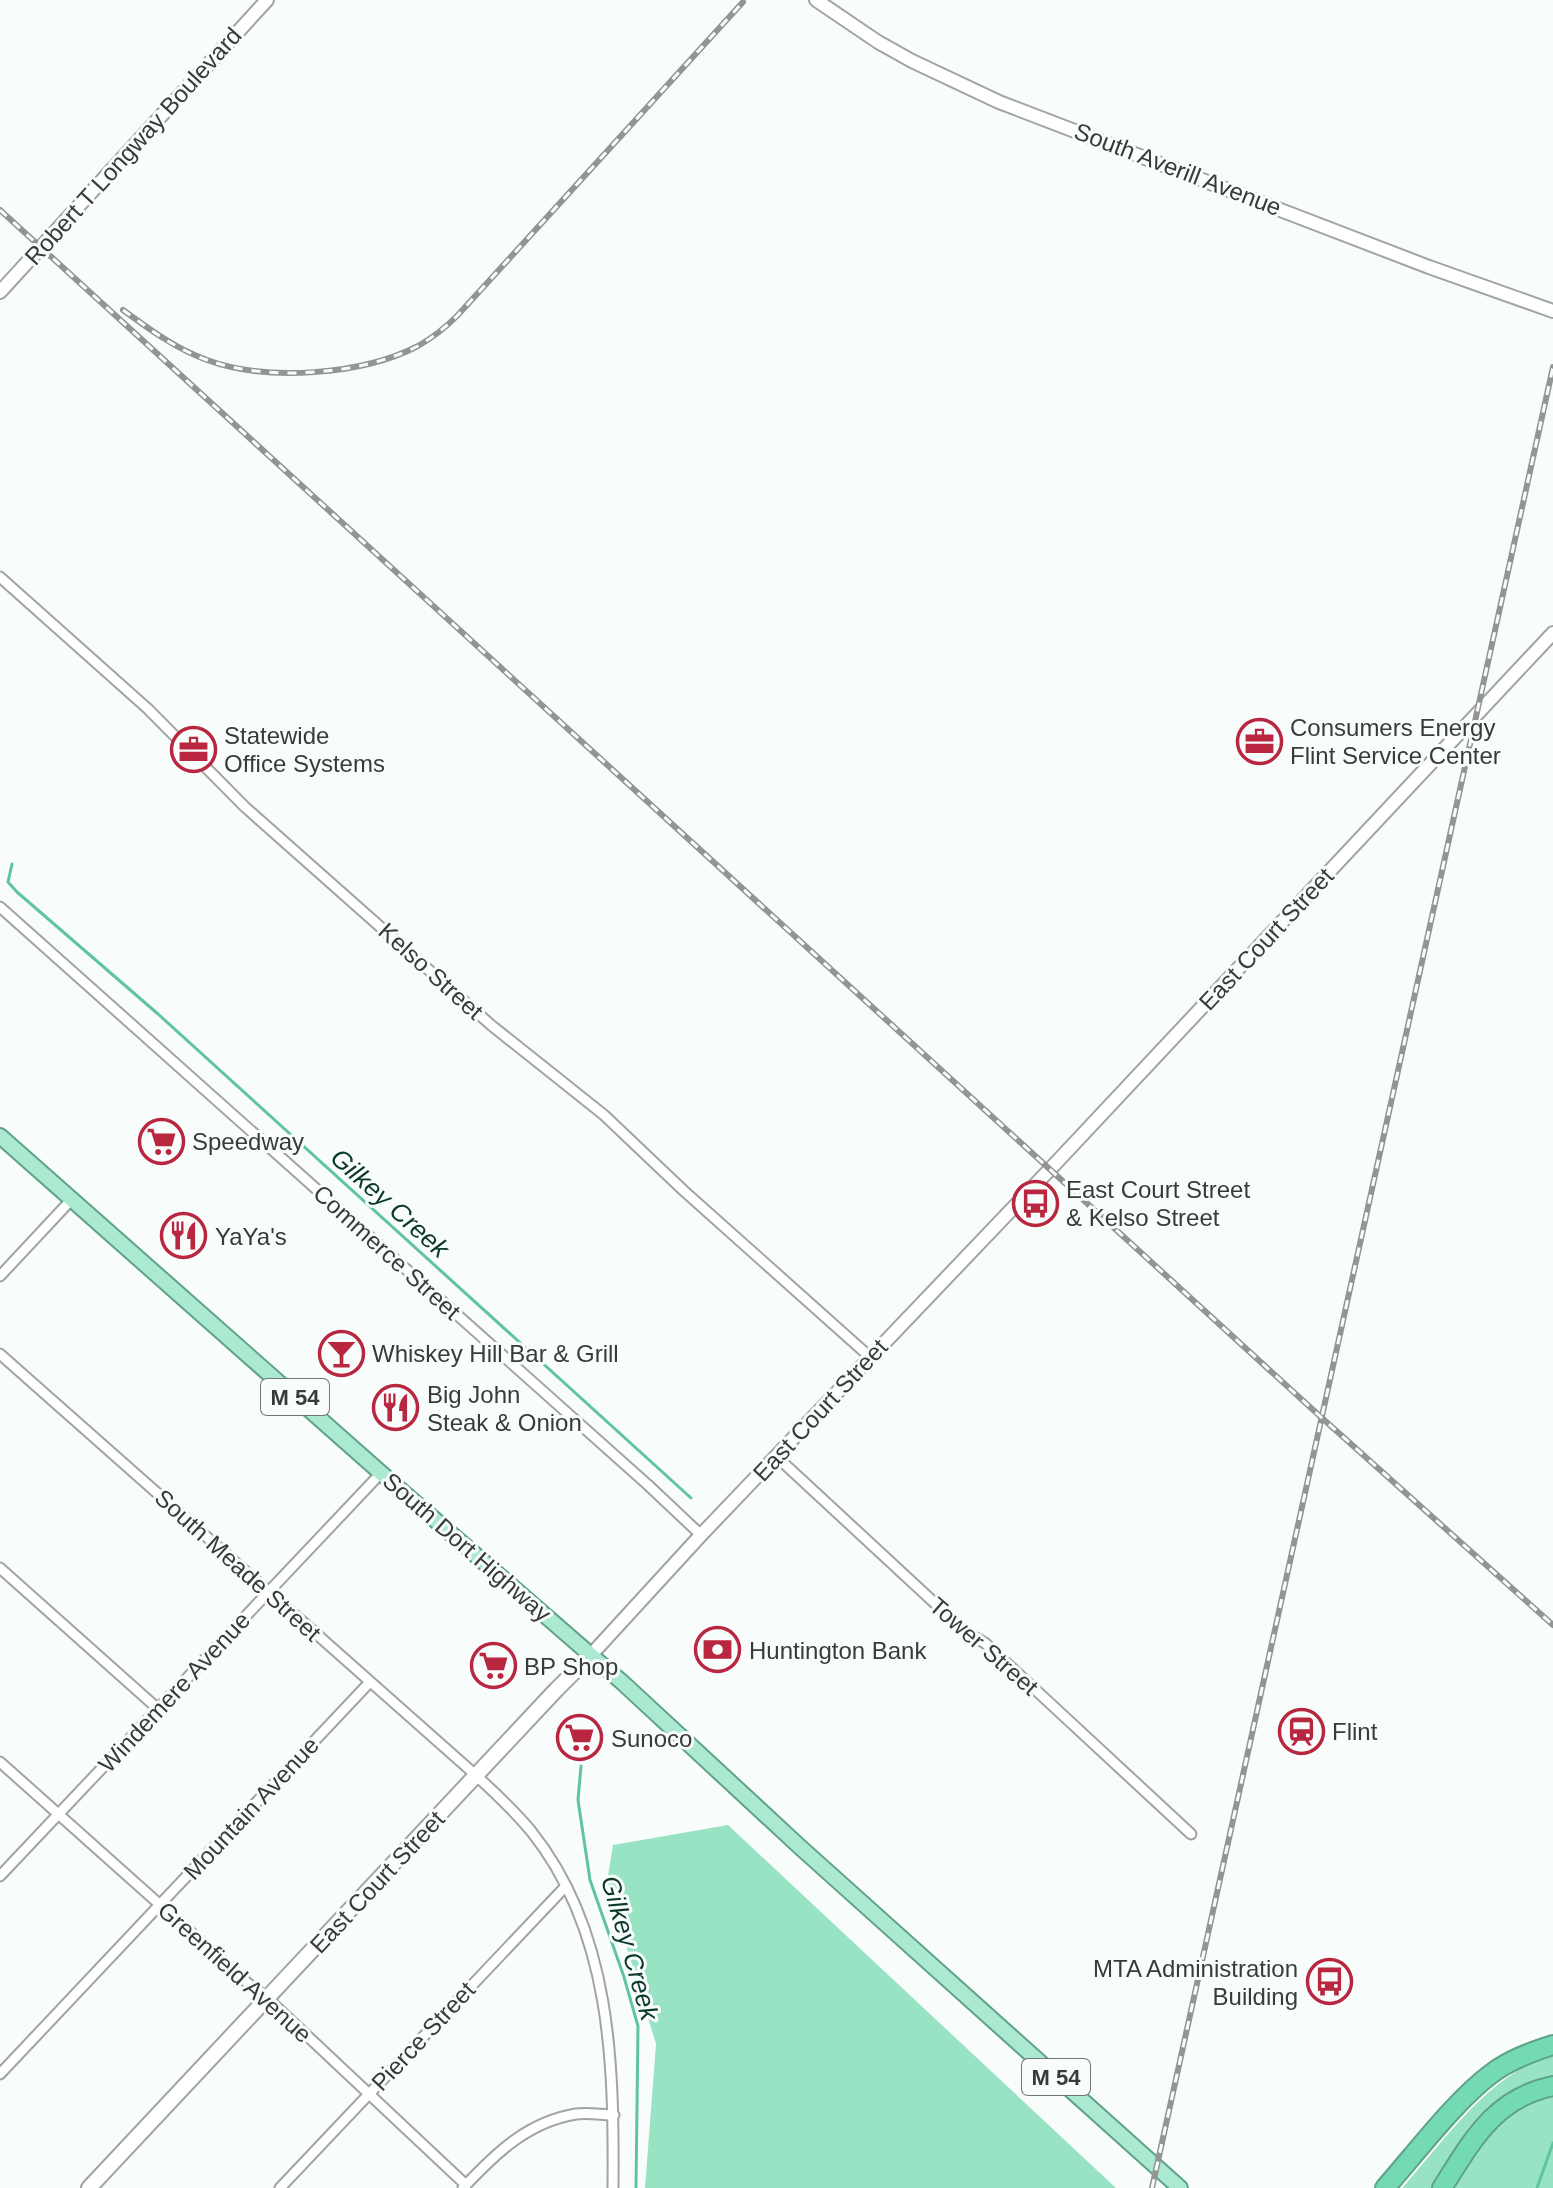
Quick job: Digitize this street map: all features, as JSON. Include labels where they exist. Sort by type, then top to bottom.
[{"type":"highway","points":[[1385,2188],[1491,2074],[1515,2059],[1553,2045]]},
{"type":"highway","points":[[1442,2188],[1470,2143],[1494,2115],[1520,2096],[1553,2086]]},
{"type":"main road","name":"South Dort Highway","points":[[0,1136],[591,1655],[1180,2188]]},
{"type":"main road","name":"East Court Street","points":[[89,2188],[591,1655]]},
{"type":"street","name":"Robert T Longway Boulevard","points":[[0,292],[267,0]]},
{"type":"street","name":"South Averill Avenue","points":[[816,0],[901,55],[999,102],[1429,267],[1553,311]]},
{"type":"street","name":"Kelso Street","points":[[0,577],[148,709],[245,807],[491,1025],[604,1115],[870,1357]]},
{"type":"street","name":"East Court Street","points":[[591,1655],[1553,633]]},
{"type":"street","name":"Commerce Street","points":[[0,907],[701,1535]]},
{"type":"street","points":[[0,1276],[72,1199]]},
{"type":"street","name":"South Meade Street","points":[[0,1354],[476,1776],[532,1833],[566,1886],[584,1927],[603,2002],[614,2115],[613,2188]]},
{"type":"street","name":"Tower Street","points":[[777,1457],[967,1633],[985,1643],[1191,1834]]},
{"type":"street","name":"Windemere Avenue","points":[[0,1876],[381,1473]]},
{"type":"street","points":[[0,1568],[157,1708]]},
{"type":"street","name":"Mountain Avenue","points":[[0,2074],[370,1682]]},
{"type":"street","name":"Greenfield Avenue","points":[[0,1762],[268,1999],[464,2186]]},
{"type":"street","name":"Pierce Street","points":[[280,2188],[566,1886]]},
{"type":"street","points":[[464,2186],[502,2148],[530,2128],[577,2114],[614,2115]]},
{"type":"green space","points":[[728,1825],[1116,2188],[645,2188],[656,2044],[607,1882],[613,1845]]},
{"type":"green space","points":[[1553,2054],[1553,2079],[1538,2082],[1435,2188],[1402,2188],[1452,2129],[1488,2093],[1529,2064]]},
{"type":"green space","points":[[1553,2096],[1553,2188],[1453,2188],[1493,2130],[1519,2109]]},
{"type":"waterway","name":"Gilkey Creek","points":[[12,864],[8,882],[17,892],[158,1014],[691,1498]]},
{"type":"waterway","name":"Gilkey Creek","points":[[581,1766],[578,1800],[590,1880],[638,2026],[636,2188]]},
{"type":"waterway","points":[[1537,2188],[1553,2143]]},
{"type":"railway","points":[[123,310],[184,350],[231,367],[257,371],[285,373],[342,369],[370,364],[418,346],[457,316],[743,2]]},
{"type":"railway","points":[[0,210],[1322,1418],[1553,1625]]},
{"type":"railway","points":[[1152,2188],[1553,367]]},
{"type":"place","name":"Consumers Energy Flint Service Center","points":[[1259,741]]},
{"type":"place","name":"Statewide Office Systems","points":[[193,749]]},
{"type":"place","name":"Speedway","points":[[161,1141]]},
{"type":"place","name":"East Court Street & Kelso Street","points":[[1035,1203]]},
{"type":"place","name":"YaYa's","points":[[184,1236]]},
{"type":"place","name":"Whiskey Hill Bar & Grill","points":[[341,1353]]},
{"type":"place","name":"Big John Steak & Onion","points":[[396,1408]]},
{"type":"place","name":"Huntington Bank","points":[[718,1650]]},
{"type":"place","name":"BP Shop","points":[[493,1666]]},
{"type":"place","name":"Flint","points":[[1301,1731]]},
{"type":"place","name":"Sunoco","points":[[580,1738]]},
{"type":"place","name":"MTA Administration Building","points":[[1329,1982]]}]
